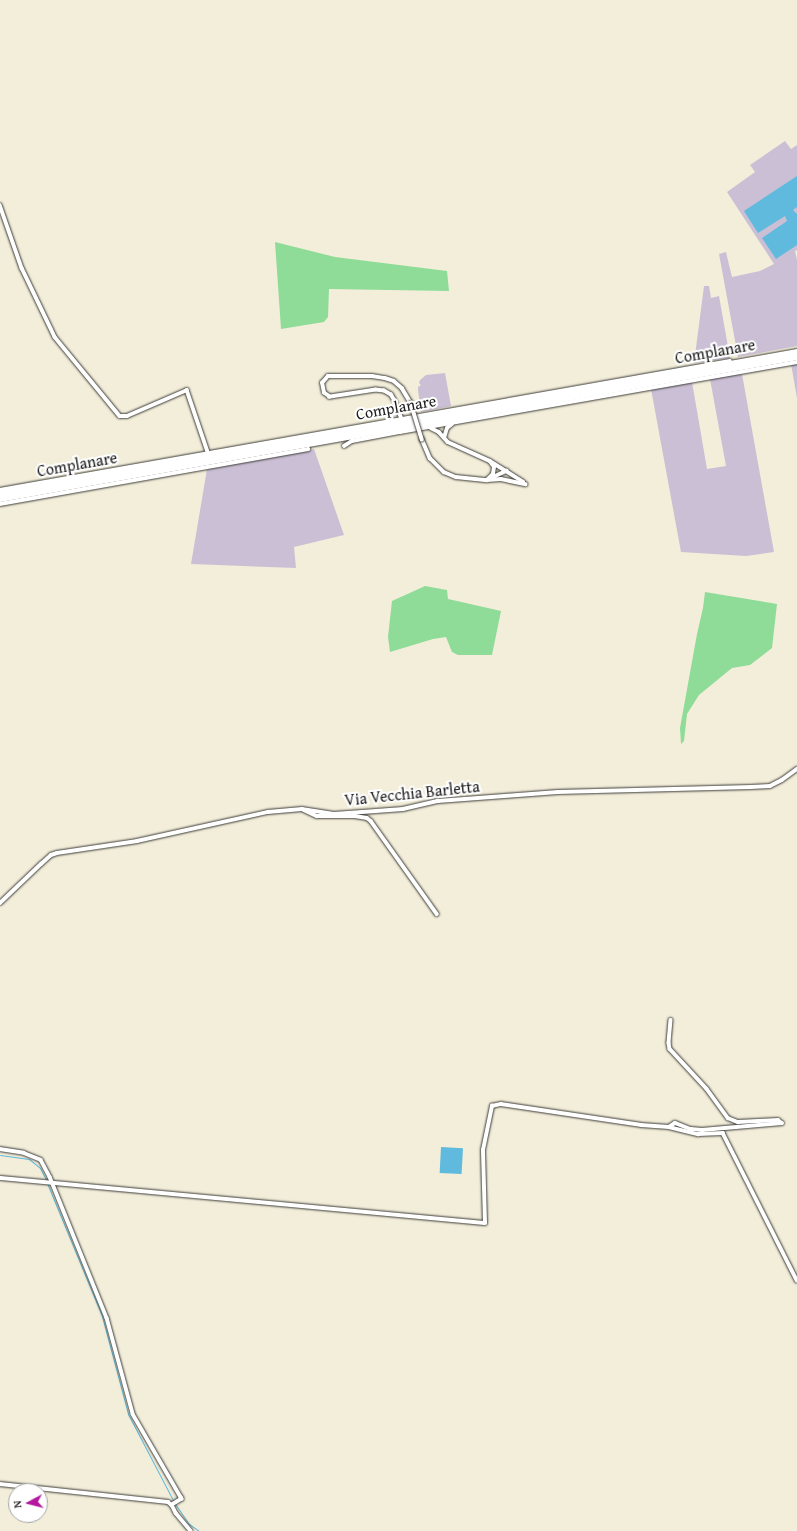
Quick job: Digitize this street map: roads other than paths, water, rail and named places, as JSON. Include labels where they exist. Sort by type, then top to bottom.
[{"type":"highway","points":[[0,492],[8,493],[797,352]]},
{"type":"highway","points":[[0,499],[797,357]]},
{"type":"street","points":[[0,205],[22,268],[55,337],[120,416],[126,416],[187,390],[208,452]]},
{"type":"street","name":"Complanare","points":[[0,492],[208,452],[797,349]]},
{"type":"street","name":"Complanare","points":[[344,446],[352,441],[426,427],[797,362]]},
{"type":"street","points":[[401,418],[391,395],[384,391],[376,390],[330,396],[324,393],[321,388],[322,383],[328,376],[372,376],[394,381],[402,388],[411,403],[422,439],[430,458],[444,472],[456,477],[487,480],[501,479],[525,484],[490,461],[455,446],[444,438],[436,429],[426,427]]},
{"type":"street","points":[[444,438],[447,428],[454,422]]},
{"type":"street","points":[[440,425],[439,428],[444,438]]},
{"type":"street","name":"Complanare","points":[[0,504],[308,449]]},
{"type":"street","points":[[487,480],[493,474],[494,467],[490,461]]},
{"type":"street","points":[[487,480],[506,471]]},
{"type":"street","points":[[501,479],[506,476],[506,471]]},
{"type":"street","name":"Via Vecchia Barletta","points":[[0,903],[51,855],[57,852],[137,841],[268,812],[302,809],[334,814],[403,809],[424,804],[558,792],[770,786],[782,780],[797,769]]},
{"type":"street","points":[[302,809],[317,816],[355,816],[367,818],[371,821],[437,914]]},
{"type":"street","points":[[669,1127],[675,1123],[697,1130],[721,1129],[778,1124],[782,1122],[778,1120],[738,1122],[728,1118],[707,1089],[670,1049],[669,1043],[671,1020]]},
{"type":"street","points":[[0,1178],[485,1223],[483,1150],[493,1105],[501,1104],[641,1125],[669,1127],[698,1134],[720,1132],[724,1134],[797,1280]]},
{"type":"street","points":[[0,1149],[24,1153],[41,1160],[107,1318],[133,1414],[182,1499],[174,1504],[157,1500],[0,1484]]},
{"type":"street","points":[[174,1504],[176,1513],[191,1531]]},
{"type":"water","points":[[797,176],[797,207],[793,210],[797,214],[797,245],[776,259],[762,238],[787,221],[785,216],[758,233],[744,211]]},
{"type":"water","points":[[441,1147],[463,1148],[462,1174],[440,1173]]},
{"type":"waterway","points":[[0,1155],[29,1159],[40,1168],[46,1180]]},
{"type":"waterway","points":[[47,1183],[102,1316],[128,1414],[174,1502]]},
{"type":"waterway","points":[[176,1505],[189,1524],[199,1531]]}]
